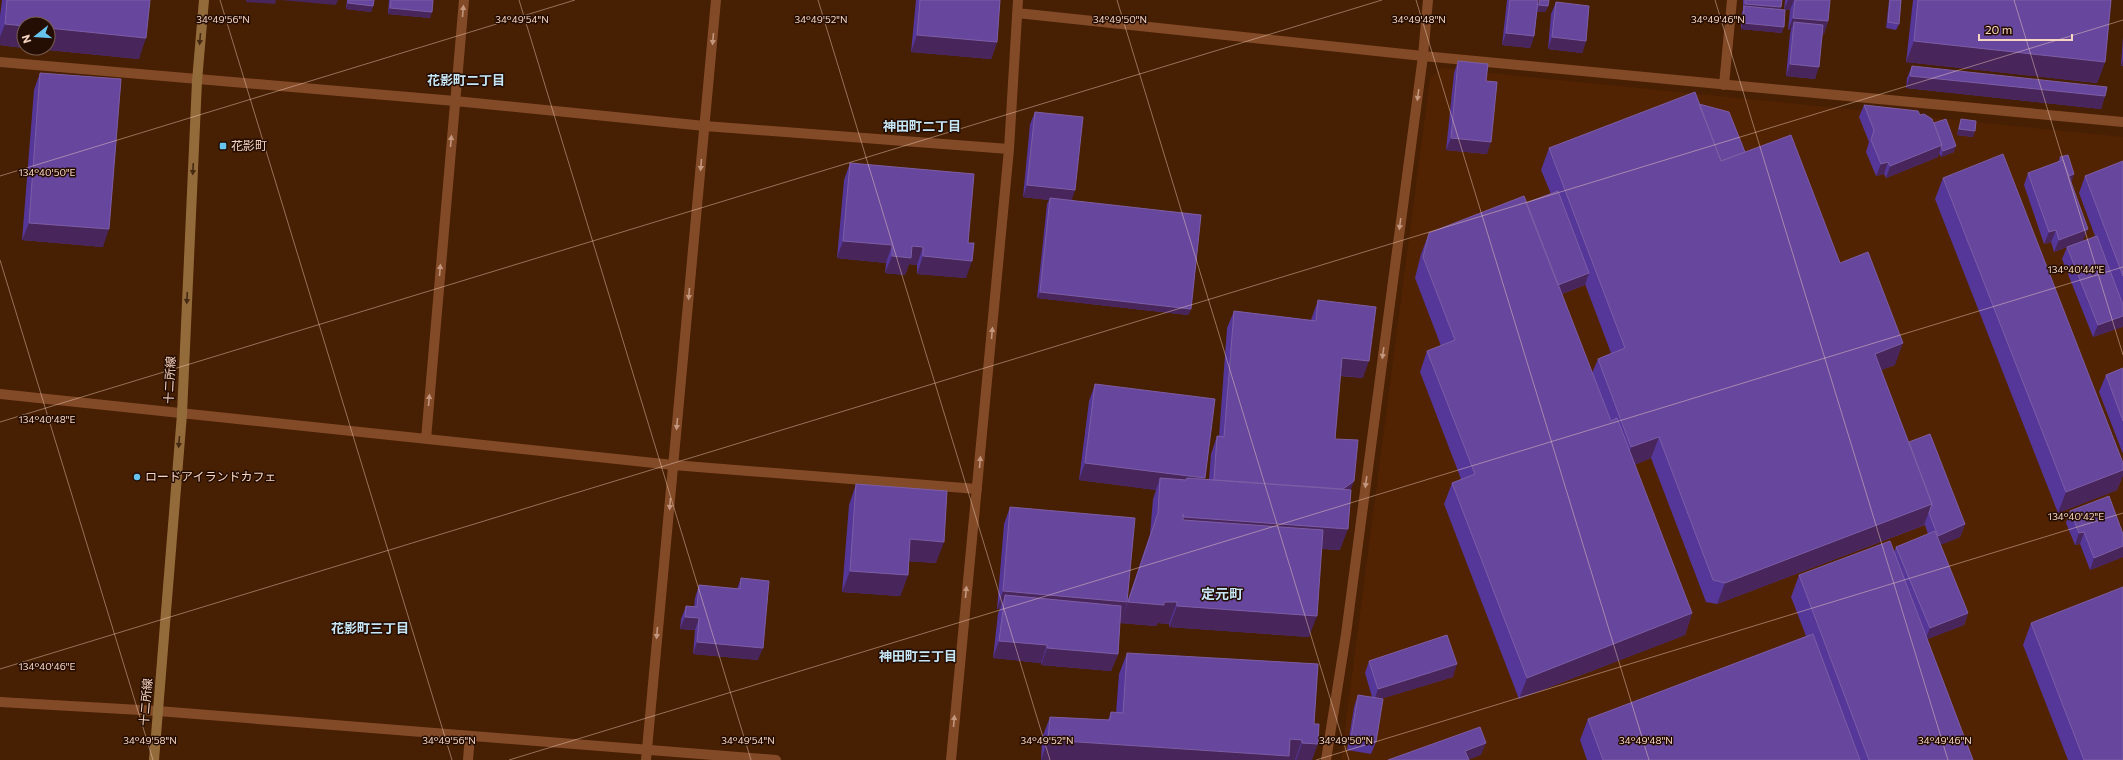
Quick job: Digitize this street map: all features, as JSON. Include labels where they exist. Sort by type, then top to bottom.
[{"type":"street","name":"十二所線","points":[[154,760],[182,414],[197,81],[204,0]]},
{"type":"street","points":[[426,439],[464,0]]},
{"type":"street","points":[[646,755],[716,0]]},
{"type":"street","points":[[951,760],[1009,149],[1018,0]]},
{"type":"street","points":[[1326,760],[1347,626],[1423,56],[1428,0]]},
{"type":"street","points":[[1724,85],[1732,0]]},
{"type":"street","points":[[1017,13],[1423,56],[2123,122]]},
{"type":"street","points":[[0,62],[197,81],[455,101],[705,126],[1009,149]]},
{"type":"street","points":[[0,394],[673,465],[977,489]]},
{"type":"street","points":[[0,702],[158,711],[470,736],[646,755],[776,760]]},
{"type":"street","points":[[468,760],[470,736]]},
{"type":"shaded area","points":[[1441,68],[2123,137],[2123,760],[1341,760],[1430,78]]},
{"type":"building","points":[[7,0],[150,0],[146,38],[56,29],[56,16],[16,16],[16,25],[5,24]]},
{"type":"building","points":[[348,0],[374,0],[373,6],[348,3]]},
{"type":"building","points":[[391,0],[433,0],[432,12],[390,8]]},
{"type":"building","points":[[920,0],[1000,0],[997,42],[917,35]]},
{"type":"building","points":[[1510,0],[1538,0],[1534,36],[1506,33]]},
{"type":"building","points":[[1540,0],[1549,0],[1548,6],[1539,5]]},
{"type":"building","points":[[1745,0],[1782,0],[1781,7],[1745,4]]},
{"type":"building","points":[[1795,0],[1830,0],[1828,21],[1793,18]]},
{"type":"building","points":[[1890,0],[1901,0],[1899,24],[1888,22]]},
{"type":"building","points":[[1918,0],[2111,0],[2105,62],[1914,41]]},
{"type":"building","points":[[1556,2],[1589,6],[1586,41],[1552,37]]},
{"type":"building","points":[[1744,6],[1785,10],[1784,27],[1743,23]]},
{"type":"building","points":[[1794,22],[1823,25],[1819,67],[1790,64]]},
{"type":"building","points":[[1458,61],[1488,64],[1486,81],[1497,82],[1491,142],[1451,138]]},
{"type":"building","points":[[1912,66],[2107,87],[2105,96],[1910,76]]},
{"type":"building","points":[[40,73],[121,79],[109,229],[29,223]]},
{"type":"building","points":[[1695,92],[1721,161],[1791,135],[1840,263],[1868,252],[1903,343],[1875,354],[1932,504],[1725,583],[1713,580],[1659,437],[1631,447],[1598,359],[1625,348],[1549,148]]},
{"type":"building","points":[[1699,104],[1729,112],[1745,152],[1721,161]]},
{"type":"building","points":[[1864,105],[1918,111],[1920,115],[1924,114],[1932,119],[1942,145],[1890,166],[1888,162],[1881,164],[1871,140],[1874,130]]},
{"type":"building","points":[[1035,112],[1083,117],[1075,190],[1027,185]]},
{"type":"building","points":[[1946,119],[1956,146],[1943,151],[1934,123]]},
{"type":"building","points":[[1961,119],[1976,121],[1975,131],[1959,129]]},
{"type":"building","points":[[2003,154],[2123,463],[2123,470],[2066,492],[1943,178]]},
{"type":"building","points":[[2068,155],[2074,174],[2069,176],[2063,160],[2062,161],[2060,157]]},
{"type":"building","points":[[2063,160],[2088,229],[2059,240],[2056,230],[2049,232],[2028,173]]},
{"type":"building","points":[[2123,161],[2123,276],[2085,176]]},
{"type":"building","points":[[850,163],[974,174],[968,243],[974,243],[972,261],[923,256],[923,247],[912,246],[911,258],[892,256],[892,245],[843,241]]},
{"type":"building","points":[[1558,191],[1589,273],[1558,285],[1526,203]]},
{"type":"building","points":[[1524,196],[1611,421],[1617,418],[1692,613],[1527,678],[1452,483],[1475,474],[1427,351],[1455,340],[1423,257],[1429,233]]},
{"type":"building","points":[[1050,198],[1201,215],[1191,309],[1040,292]]},
{"type":"building","points":[[2097,236],[2123,305],[2123,316],[2098,325],[2067,247]]},
{"type":"building","points":[[1318,300],[1376,307],[1369,361],[1342,358],[1335,439],[1358,440],[1354,481],[1343,489],[1214,480],[1217,436],[1224,437],[1234,311],[1316,321]]},
{"type":"building","points":[[2123,368],[2123,421],[2106,375]]},
{"type":"building","points":[[1095,384],[1215,399],[1205,478],[1085,463]]},
{"type":"building","points":[[1930,434],[1965,524],[1938,536],[1929,513],[1932,504],[1909,442]]},
{"type":"building","points":[[1160,478],[1186,480],[1187,478],[1351,490],[1348,529],[1184,517],[1183,514],[1183,520],[1323,530],[1317,616],[1177,606],[1177,602],[1164,602],[1164,605],[1128,602],[1158,513]]},
{"type":"building","points":[[856,484],[947,491],[944,542],[910,539],[908,575],[850,571]]},
{"type":"building","points":[[2109,496],[2123,534],[2123,546],[2094,558],[2084,532],[2079,533],[2070,511]]},
{"type":"building","points":[[1010,507],[1135,518],[1127,602],[1003,591]]},
{"type":"building","points":[[1935,531],[1968,613],[1930,628],[1896,547]]},
{"type":"building","points":[[1890,541],[1973,760],[1869,760],[1799,575]]},
{"type":"building","points":[[741,578],[769,581],[763,648],[697,642],[699,618],[685,617],[686,606],[697,607],[699,585],[740,589]]},
{"type":"building","points":[[2123,587],[2123,760],[2084,760],[2031,623]]},
{"type":"building","points":[[1005,595],[1121,606],[1118,654],[1047,648],[1047,645],[999,641]]},
{"type":"building","points":[[1813,634],[1860,760],[1603,760],[1588,719]]},
{"type":"building","points":[[1447,635],[1457,664],[1378,689],[1369,661]]},
{"type":"building","points":[[1127,653],[1318,664],[1314,724],[1319,724],[1318,744],[1302,743],[1302,740],[1290,739],[1289,756],[1048,740],[1050,717],[1110,720],[1111,712],[1123,713]]},
{"type":"building","points":[[1358,695],[1383,699],[1376,742],[1351,738]]},
{"type":"building","points":[[1480,727],[1486,743],[1465,751],[1469,760],[1388,760]]},
{"type":"place","name":"花影町","points":[[223,146]]},
{"type":"place","name":"ロードアイランドカフェ","points":[[137,477]]},
{"type":"district","name":"花影町二丁目","points":[[466,80]]},
{"type":"district","name":"神田町二丁目","points":[[922,126]]},
{"type":"district","name":"定元町","points":[[1222,594]]},
{"type":"district","name":"花影町三丁目","points":[[370,628]]},
{"type":"district","name":"神田町三丁目","points":[[918,656]]}]
